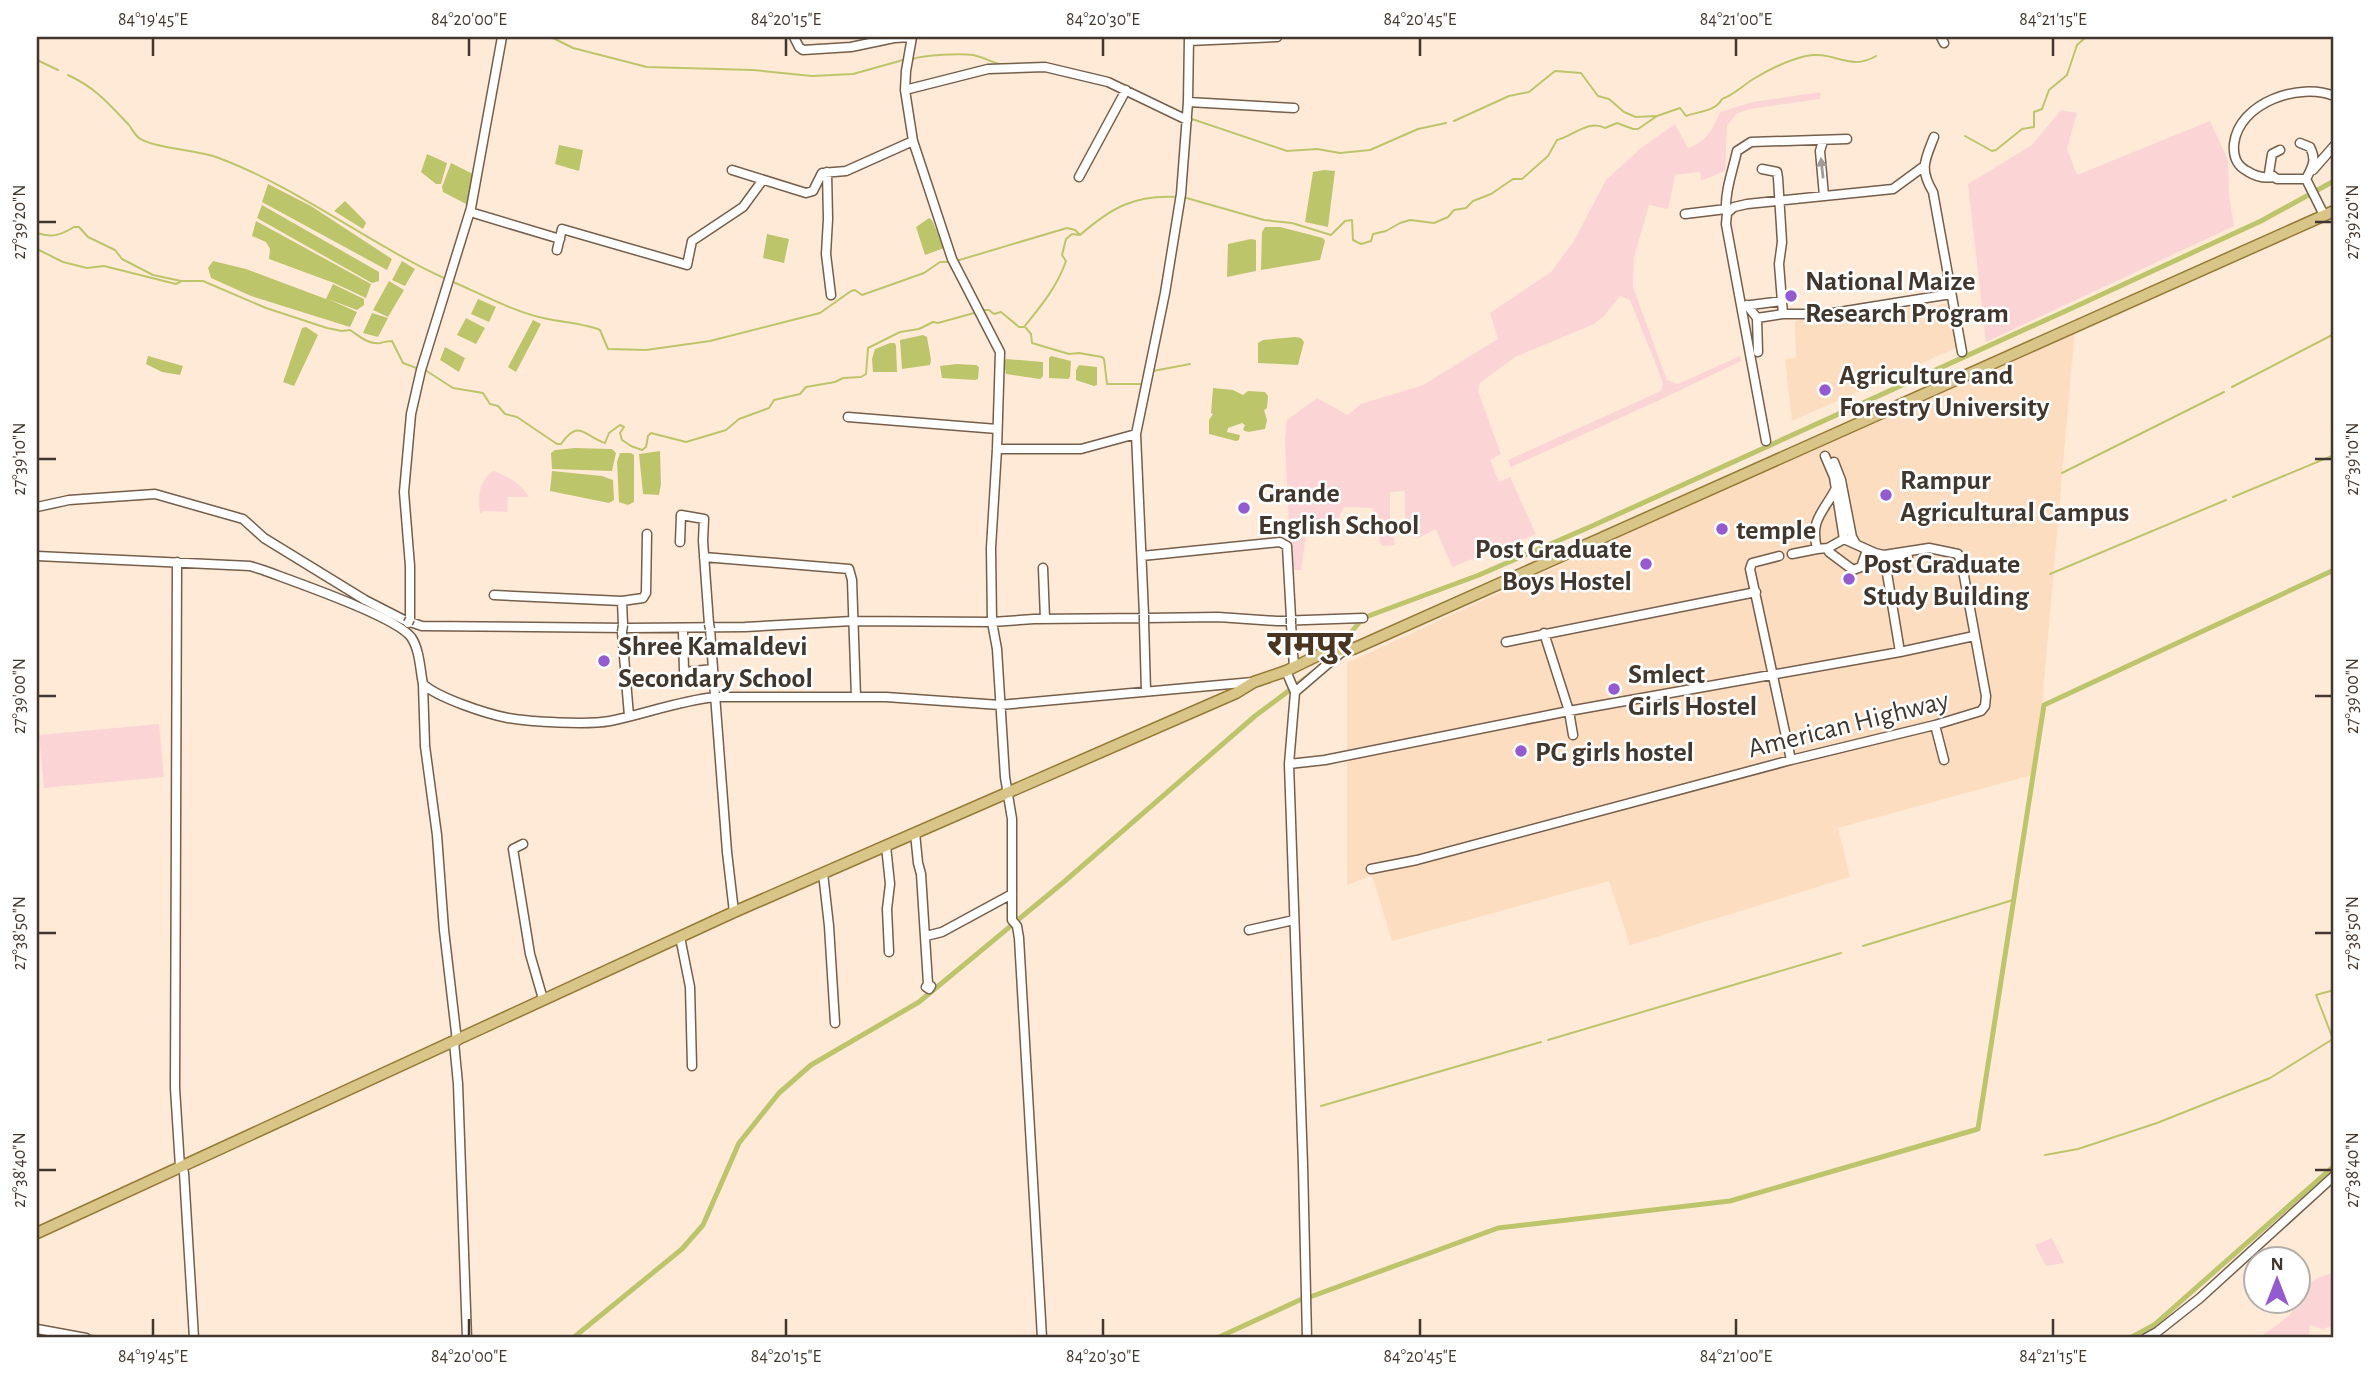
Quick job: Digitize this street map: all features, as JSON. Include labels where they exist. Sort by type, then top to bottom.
[{"type":"main road","points":[[37,1233],[734,912],[1236,693],[1254,682],[1325,652],[1353,649],[2329,213]]},
{"type":"street","points":[[467,1338],[455,1042],[437,835],[425,746],[423,684],[416,649],[407,624],[410,566],[404,492],[411,415],[422,368],[470,212],[502,37]]},
{"type":"street","points":[[794,37],[803,50],[851,47],[912,37],[905,71],[905,90],[913,141],[954,262],[1000,352],[991,548],[992,620],[997,649],[1005,777],[1012,819],[1012,894],[1042,1338]]},
{"type":"street","points":[[1146,691],[1136,434],[1165,293],[1180,197],[1187,120],[1189,39],[1277,37]]},
{"type":"street","points":[[905,90],[988,69],[1036,66],[1108,82],[1187,120]]},
{"type":"street","points":[[1079,177],[1126,90]]},
{"type":"street","points":[[2306,179],[2262,178],[2243,169],[2234,153],[2235,137],[2241,124],[2257,108],[2280,97],[2318,91],[2334,96]]},
{"type":"street","points":[[1188,102],[1294,108]]},
{"type":"street","points":[[1685,214],[1726,211],[1739,205],[1894,189],[1923,167],[1934,137]]},
{"type":"street","points":[[1766,441],[1744,306],[1726,224],[1725,193],[1729,187],[1737,151],[1751,142],[1847,139]]},
{"type":"street","points":[[732,170],[806,194],[813,191],[822,173],[846,171],[913,141]]},
{"type":"street","points":[[1823,141],[1820,151],[1824,196]]},
{"type":"street","points":[[2300,143],[2312,150],[2313,170]]},
{"type":"street","points":[[2306,179],[2334,146]]},
{"type":"street","points":[[2273,177],[2268,171],[2270,158],[2280,150]]},
{"type":"street","points":[[1923,167],[1933,191],[1962,352]]},
{"type":"street","points":[[1762,169],[1777,172],[1783,314]]},
{"type":"street","points":[[827,172],[826,254],[831,295]]},
{"type":"street","points":[[2306,179],[2329,213]]},
{"type":"street","points":[[557,250],[562,229],[687,265],[692,241],[743,207],[762,181]]},
{"type":"street","points":[[470,212],[559,239]]},
{"type":"street","points":[[1757,318],[1783,314],[1827,314],[1951,294]]},
{"type":"street","points":[[1744,306],[1782,301]]},
{"type":"street","points":[[1744,306],[1757,318],[1758,352]]},
{"type":"street","points":[[848,417],[997,429]]},
{"type":"street","points":[[997,449],[1081,450],[1136,434]]},
{"type":"street","points":[[1844,539],[1832,468],[1826,455],[1831,457],[1838,471],[1854,543],[1874,553],[1900,652]]},
{"type":"street","points":[[1817,550],[1814,528],[1835,490]]},
{"type":"street","points":[[37,507],[69,500],[156,494],[243,519],[264,538],[365,600],[404,621],[422,626],[628,628],[852,621],[1218,617],[1276,621],[1363,618]]},
{"type":"street","points":[[680,542],[681,515],[704,519],[704,557],[734,912]]},
{"type":"street","points":[[494,595],[622,601],[643,598],[646,593],[647,534]]},
{"type":"street","points":[[1844,539],[1874,553]]},
{"type":"street","points":[[1792,554],[1828,548],[1844,539]]},
{"type":"street","points":[[1142,556],[1280,542],[1287,547],[1291,621],[1290,669],[1294,687],[1289,764],[1307,1338]]},
{"type":"street","points":[[1828,548],[1829,552],[1853,570],[1861,567],[1874,553]]},
{"type":"street","name":"American Highway","points":[[1371,869],[1417,860],[1975,713],[1985,706],[1985,688],[1958,554],[1934,549],[1874,553]]},
{"type":"street","points":[[37,555],[250,566],[407,624]]},
{"type":"street","points":[[1779,556],[1752,563],[1751,569],[1791,760]]},
{"type":"street","points":[[704,557],[849,569],[852,579],[856,697]]},
{"type":"street","points":[[177,562],[175,1088],[181,1167],[185,1185],[194,1338]]},
{"type":"street","points":[[1043,568],[1045,619]]},
{"type":"street","points":[[1506,642],[1756,592]]},
{"type":"street","points":[[622,601],[629,716]]},
{"type":"street","points":[[683,631],[684,672],[713,669]]},
{"type":"street","points":[[1544,633],[1569,711],[1573,735]]},
{"type":"street","points":[[1289,764],[1325,760],[1569,711],[1900,652],[1974,636]]},
{"type":"street","points":[[1294,687],[1341,650]]},
{"type":"street","points":[[423,684],[439,694],[508,718],[590,723],[610,721],[715,697],[856,697],[1000,705],[1254,682]]},
{"type":"street","points":[[1935,725],[1944,760]]},
{"type":"street","points":[[915,833],[922,874],[928,984]]},
{"type":"street","points":[[523,844],[513,849],[530,954],[543,999]]},
{"type":"street","points":[[886,846],[890,884],[887,909],[890,952]]},
{"type":"street","points":[[823,873],[835,1023]]},
{"type":"street","points":[[926,936],[942,932],[1012,894]]},
{"type":"street","points":[[1249,930],[1294,920]]},
{"type":"street","points":[[680,937],[691,987],[692,1066]]},
{"type":"street","points":[[2146,1338],[2200,1298],[2334,1176]]},
{"type":"street","points":[[37,1329],[86,1338]]},
{"type":"shaded area","points":[[1821,92],[1820,99],[1750,109],[1736,114],[1727,126],[1725,171],[1701,181],[1700,172],[1675,175],[1668,209],[1649,205],[1634,257],[1633,287],[1667,380],[1678,384],[1740,356],[1741,361],[1511,467],[1508,460],[1661,391],[1663,383],[1630,300],[1620,296],[1594,324],[1515,357],[1480,383],[1478,391],[1501,454],[1490,460],[1499,482],[1510,477],[1536,534],[1452,567],[1436,529],[1418,538],[1405,518],[1405,491],[1390,492],[1390,519],[1395,545],[1381,546],[1373,508],[1344,507],[1337,521],[1308,521],[1301,570],[1291,570],[1285,441],[1287,420],[1317,398],[1348,415],[1361,404],[1423,385],[1498,339],[1490,313],[1551,272],[1574,241],[1606,180],[1641,148],[1675,124],[1688,148],[1708,134],[1720,112],[1752,102]]},
{"type":"shaded area","points":[[2061,110],[2077,113],[2067,149],[2077,175],[2210,121],[2228,160],[2229,195],[2234,226],[1986,342],[1968,184],[2032,145]]},
{"type":"shaded area","points":[[559,145],[583,150],[579,171],[555,164]]},
{"type":"shaded area","points":[[427,154],[447,163],[441,184],[436,184],[421,172]]},
{"type":"shaded area","points":[[451,163],[475,175],[468,205],[443,192],[442,187]]},
{"type":"shaded area","points":[[1335,171],[1328,227],[1305,222],[1313,172]]},
{"type":"shaded area","points":[[268,184],[311,206],[392,259],[387,270],[262,202]]},
{"type":"shaded area","points":[[345,201],[366,223],[363,229],[334,211]]},
{"type":"shaded area","points":[[262,205],[379,272],[379,281],[372,283],[257,218]]},
{"type":"shaded area","points":[[929,218],[944,248],[925,255],[916,227]]},
{"type":"shaded area","points":[[256,221],[371,284],[366,298],[269,259],[270,249],[266,242],[252,236]]},
{"type":"shaded area","points":[[1265,227],[1280,227],[1323,238],[1325,241],[1320,260],[1261,270],[1262,232]]},
{"type":"shaded area","points":[[767,234],[789,239],[784,263],[763,258]]},
{"type":"shaded area","points":[[1256,240],[1256,271],[1227,277],[1228,244]]},
{"type":"shaded area","points":[[213,261],[246,269],[326,299],[333,284],[364,299],[364,305],[357,310],[328,299],[357,312],[350,327],[251,296],[211,278],[208,268]]},
{"type":"shaded area","points":[[402,261],[415,269],[405,286],[392,280]]},
{"type":"shaded area","points":[[389,281],[404,290],[388,317],[373,310]]},
{"type":"shaded area","points":[[478,299],[496,307],[489,322],[471,314]]},
{"type":"shaded area","name":"Agriculture and Forestry University","points":[[1949,303],[1956,348],[1792,421],[1785,359],[1796,358],[1795,321],[1847,313],[1848,317],[1915,307],[1916,310]]},
{"type":"shaded area","points":[[372,313],[388,318],[378,337],[363,333]]},
{"type":"shaded area","points":[[466,318],[485,328],[476,344],[457,335]]},
{"type":"shaded area","points":[[533,320],[541,324],[516,372],[508,367]]},
{"type":"shaded area","points":[[306,327],[318,335],[294,386],[283,382],[302,328]]},
{"type":"shaded area","name":"Rampur Agricultural Campus","points":[[2075,327],[2036,774],[1838,828],[1850,877],[1630,945],[1609,881],[1392,941],[1372,875],[1347,885],[1347,663]]},
{"type":"shaded area","points":[[923,335],[927,337],[930,365],[902,369],[900,340]]},
{"type":"shaded area","points":[[1295,337],[1304,342],[1298,365],[1258,363],[1258,343],[1263,340]]},
{"type":"shaded area","points":[[895,343],[896,346],[897,372],[873,372],[872,359],[875,349]]},
{"type":"shaded area","points":[[445,347],[465,358],[459,372],[440,360]]},
{"type":"shaded area","points":[[148,356],[183,366],[180,375],[162,372],[146,364]]},
{"type":"shaded area","points":[[1051,356],[1071,361],[1068,379],[1049,378]]},
{"type":"shaded area","points":[[1006,359],[1043,362],[1043,376],[1040,379],[1006,374]]},
{"type":"shaded area","points":[[957,364],[979,367],[978,379],[942,378],[940,366]]},
{"type":"shaded area","points":[[1079,365],[1097,367],[1097,385],[1076,380]]},
{"type":"shaded area","points":[[1213,388],[1233,390],[1243,395],[1248,391],[1265,392],[1268,396],[1267,408],[1264,410],[1267,420],[1265,429],[1248,432],[1243,430],[1245,425],[1242,423],[1228,428],[1227,432],[1240,435],[1236,441],[1209,434],[1209,420],[1213,414]]},
{"type":"shaded area","points":[[612,449],[616,453],[612,471],[552,469],[551,453],[555,450]]},
{"type":"shaded area","points":[[660,451],[659,495],[643,494],[639,454]]},
{"type":"shaded area","points":[[620,453],[634,455],[634,502],[628,505],[619,502],[617,462]]},
{"type":"shaded area","points":[[493,471],[514,481],[529,497],[508,497],[507,512],[484,511],[480,514],[480,490],[484,480]]},
{"type":"shaded area","points":[[552,471],[602,476],[613,480],[614,500],[609,503],[550,491]]},
{"type":"shaded area","points":[[159,724],[164,777],[44,788],[39,735]]},
{"type":"shaded area","points":[[2052,1238],[2064,1263],[2046,1266],[2035,1245]]},
{"type":"shaded area","points":[[2334,1273],[2334,1325],[2323,1329],[2310,1325],[2309,1338],[2258,1338],[2288,1316],[2312,1316],[2312,1282]]},
{"type":"waterway","points":[[551,37],[573,48],[647,67],[753,70],[812,76],[853,74],[903,60]]},
{"type":"waterway","points":[[1965,136],[1992,151],[2022,129],[2034,127],[2034,112],[2042,109],[2049,90],[2067,75],[2077,45],[2086,37]]},
{"type":"waterway","points":[[2091,37],[2106,37]]},
{"type":"waterway","points":[[912,59],[967,54],[1005,65]]},
{"type":"waterway","points":[[1183,197],[1264,220],[1292,223],[1331,235],[1345,221],[1352,220],[1353,240],[1361,244],[1371,241],[1373,234],[1386,231],[1400,223],[1410,220],[1434,223],[1448,217],[1454,210],[1466,208],[1473,201],[1491,194],[1513,179],[1522,179],[1548,156],[1557,140],[1587,127],[1605,128],[1617,123],[1638,129],[1657,116],[1680,108],[1686,116],[1706,110],[1761,75],[1786,62],[1806,56],[1825,56],[1858,62],[1876,56]]},
{"type":"waterway","points":[[37,60],[58,70]]},
{"type":"waterway","points":[[1454,121],[1509,96],[1529,92],[1555,71],[1581,73],[1598,96],[1609,99],[1624,112],[1636,117],[1656,116]]},
{"type":"waterway","points":[[68,75],[102,97],[138,137],[145,141],[216,157],[246,169],[446,279]]},
{"type":"waterway","points":[[1189,118],[1287,151],[1317,149],[1340,153],[1370,150],[1418,129],[1446,123]]},
{"type":"waterway","points":[[1338,648],[1363,618],[1479,575],[1592,526],[2261,221],[2334,181]]},
{"type":"waterway","points":[[982,310],[989,310],[994,314],[1001,312],[1019,327],[1024,327],[1058,279],[1066,261],[1062,255],[1066,239],[1072,234],[1080,235],[1102,217],[1124,205],[1149,198],[1178,197]]},
{"type":"waterway","points":[[37,233],[56,235],[79,227],[88,237],[115,250],[122,259],[153,275],[181,281],[203,281],[266,308],[327,328],[350,330],[372,343],[392,341],[403,363],[419,369]]},
{"type":"waterway","points":[[956,261],[1067,228],[1080,235]]},
{"type":"waterway","points":[[37,249],[63,262],[87,268],[104,266],[176,284],[180,282]]},
{"type":"waterway","points":[[451,281],[524,313],[600,330],[608,349],[646,350],[710,341],[820,313],[851,291],[855,290],[862,295],[924,273],[940,262],[950,262]]},
{"type":"waterway","points":[[425,370],[453,388],[483,393],[490,404],[498,406],[505,414],[517,417],[557,444],[561,444],[577,430],[605,443],[609,433],[620,425],[624,427],[620,433],[622,440],[642,450],[646,447],[651,433],[686,442],[726,430],[739,419],[769,408],[774,400],[800,394],[806,387],[843,378],[861,377],[866,374],[868,348],[900,332],[974,313]]},
{"type":"waterway","points":[[1026,328],[1031,334],[1032,343],[1069,354],[1102,357],[1107,384],[1142,384]]},
{"type":"waterway","points":[[2232,387],[2334,334]]},
{"type":"waterway","points":[[1153,371],[1190,364]]},
{"type":"waterway","points":[[2062,473],[2224,392]]},
{"type":"waterway","points":[[2233,497],[2334,455]]},
{"type":"waterway","points":[[2050,574],[2226,500]]},
{"type":"waterway","points":[[1310,1297],[1498,1228],[1730,1201],[1978,1129],[2044,705],[2334,570]]},
{"type":"waterway","points":[[573,1338],[682,1249],[703,1225],[739,1143],[779,1093],[811,1065],[919,1002],[1065,881],[1255,716],[1311,674]]},
{"type":"waterway","points":[[1863,946],[2013,900]]},
{"type":"waterway","points":[[1548,1040],[1841,953]]},
{"type":"waterway","points":[[2045,1155],[2078,1149],[2157,1123],[2270,1078],[2333,1039],[2316,995],[2334,990]]},
{"type":"waterway","points":[[1321,1106],[1541,1042]]},
{"type":"waterway","points":[[2130,1338],[2154,1325],[2334,1166]]},
{"type":"waterway","points":[[1217,1338],[1304,1298]]},
{"type":"waterway","points":[[83,1335],[97,1338]]},
{"type":"place","name":"National Maize Research Program","points":[[1791,296]]},
{"type":"place","name":"Agriculture and Forestry University","points":[[1825,390]]},
{"type":"place","name":"Rampur Agricultural Campus","points":[[1886,495]]},
{"type":"place","name":"Grande English School","points":[[1244,508]]},
{"type":"place","name":"temple","points":[[1722,529]]},
{"type":"place","name":"Post Graduate Boys Hostel","points":[[1646,564]]},
{"type":"place","name":"Post Graduate Study Building","points":[[1849,579]]},
{"type":"place","name":"Shree Kamaldevi Secondary School","points":[[604,661]]},
{"type":"place","name":"Smlect Girls Hostel","points":[[1614,689]]},
{"type":"place","name":"PG girls hostel","points":[[1521,751]]},
{"type":"district","name":"रामपुर","points":[[1310,643]]}]
